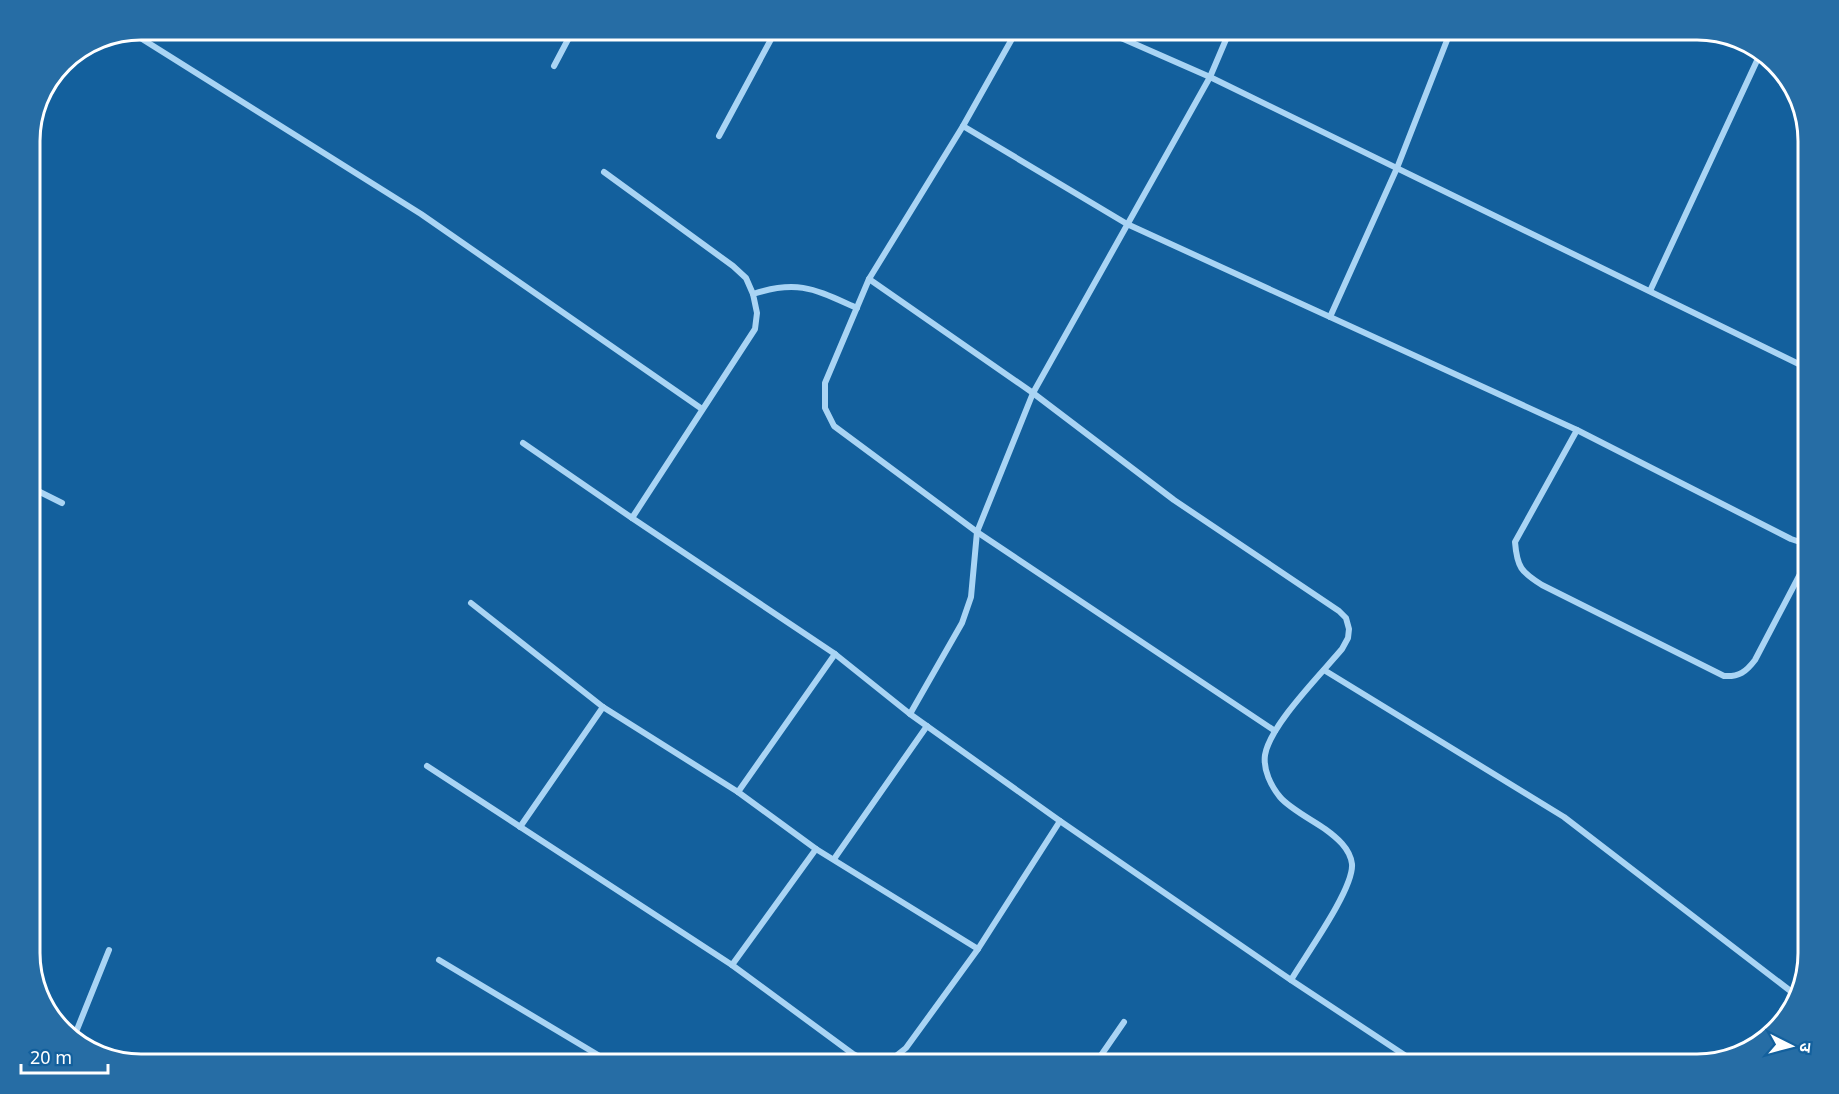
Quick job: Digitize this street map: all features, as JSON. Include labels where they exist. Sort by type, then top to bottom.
[{"type":"street","points":[[144,40],[421,214],[702,409]]},
{"type":"street","points":[[554,66],[568,40]]},
{"type":"street","points":[[719,136],[771,40]]},
{"type":"street","points":[[1011,40],[963,126],[870,279],[825,383],[825,408],[834,426],[977,532],[1275,731]]},
{"type":"street","points":[[1126,40],[1210,77],[1798,364]]},
{"type":"street","points":[[910,714],[962,622],[971,597],[977,532],[1033,393],[1210,77],[1226,40]]},
{"type":"street","points":[[1330,317],[1396,168],[1447,40]]},
{"type":"street","points":[[1650,291],[1757,60]]},
{"type":"street","points":[[963,126],[1127,224],[1577,430],[1798,541]]},
{"type":"street","points":[[604,172],[733,266],[746,278],[753,294],[757,314],[755,329],[632,518]]},
{"type":"street","points":[[870,279],[1033,393],[1174,500],[1317,594],[1346,618],[1349,629],[1348,638],[1342,649],[1275,731],[1265,754],[1265,769],[1281,799],[1330,832],[1346,848],[1352,864],[1348,881],[1338,904],[1291,980]]},
{"type":"street","points":[[753,294],[774,287],[792,286],[814,290],[857,308]]},
{"type":"street","points":[[1577,430],[1515,542],[1516,561],[1525,574],[1542,585],[1724,676],[1733,677],[1748,669],[1755,660],[1798,578]]},
{"type":"street","points":[[523,443],[836,654],[910,714],[1060,821],[1403,1054]]},
{"type":"street","points":[[41,492],[63,503]]},
{"type":"street","points":[[471,603],[603,707],[738,792],[816,849],[978,949]]},
{"type":"street","points":[[738,792],[836,654]]},
{"type":"street","points":[[1324,670],[1564,817],[1791,991]]},
{"type":"street","points":[[520,827],[603,707]]},
{"type":"street","points":[[834,860],[927,726]]},
{"type":"street","points":[[427,766],[732,965],[853,1054]]},
{"type":"street","points":[[898,1054],[906,1048],[978,949],[1060,821]]},
{"type":"street","points":[[732,965],[816,849]]},
{"type":"street","points":[[77,1030],[109,950]]},
{"type":"street","points":[[439,960],[595,1054]]},
{"type":"street","points":[[1102,1054],[1124,1022]]}]
